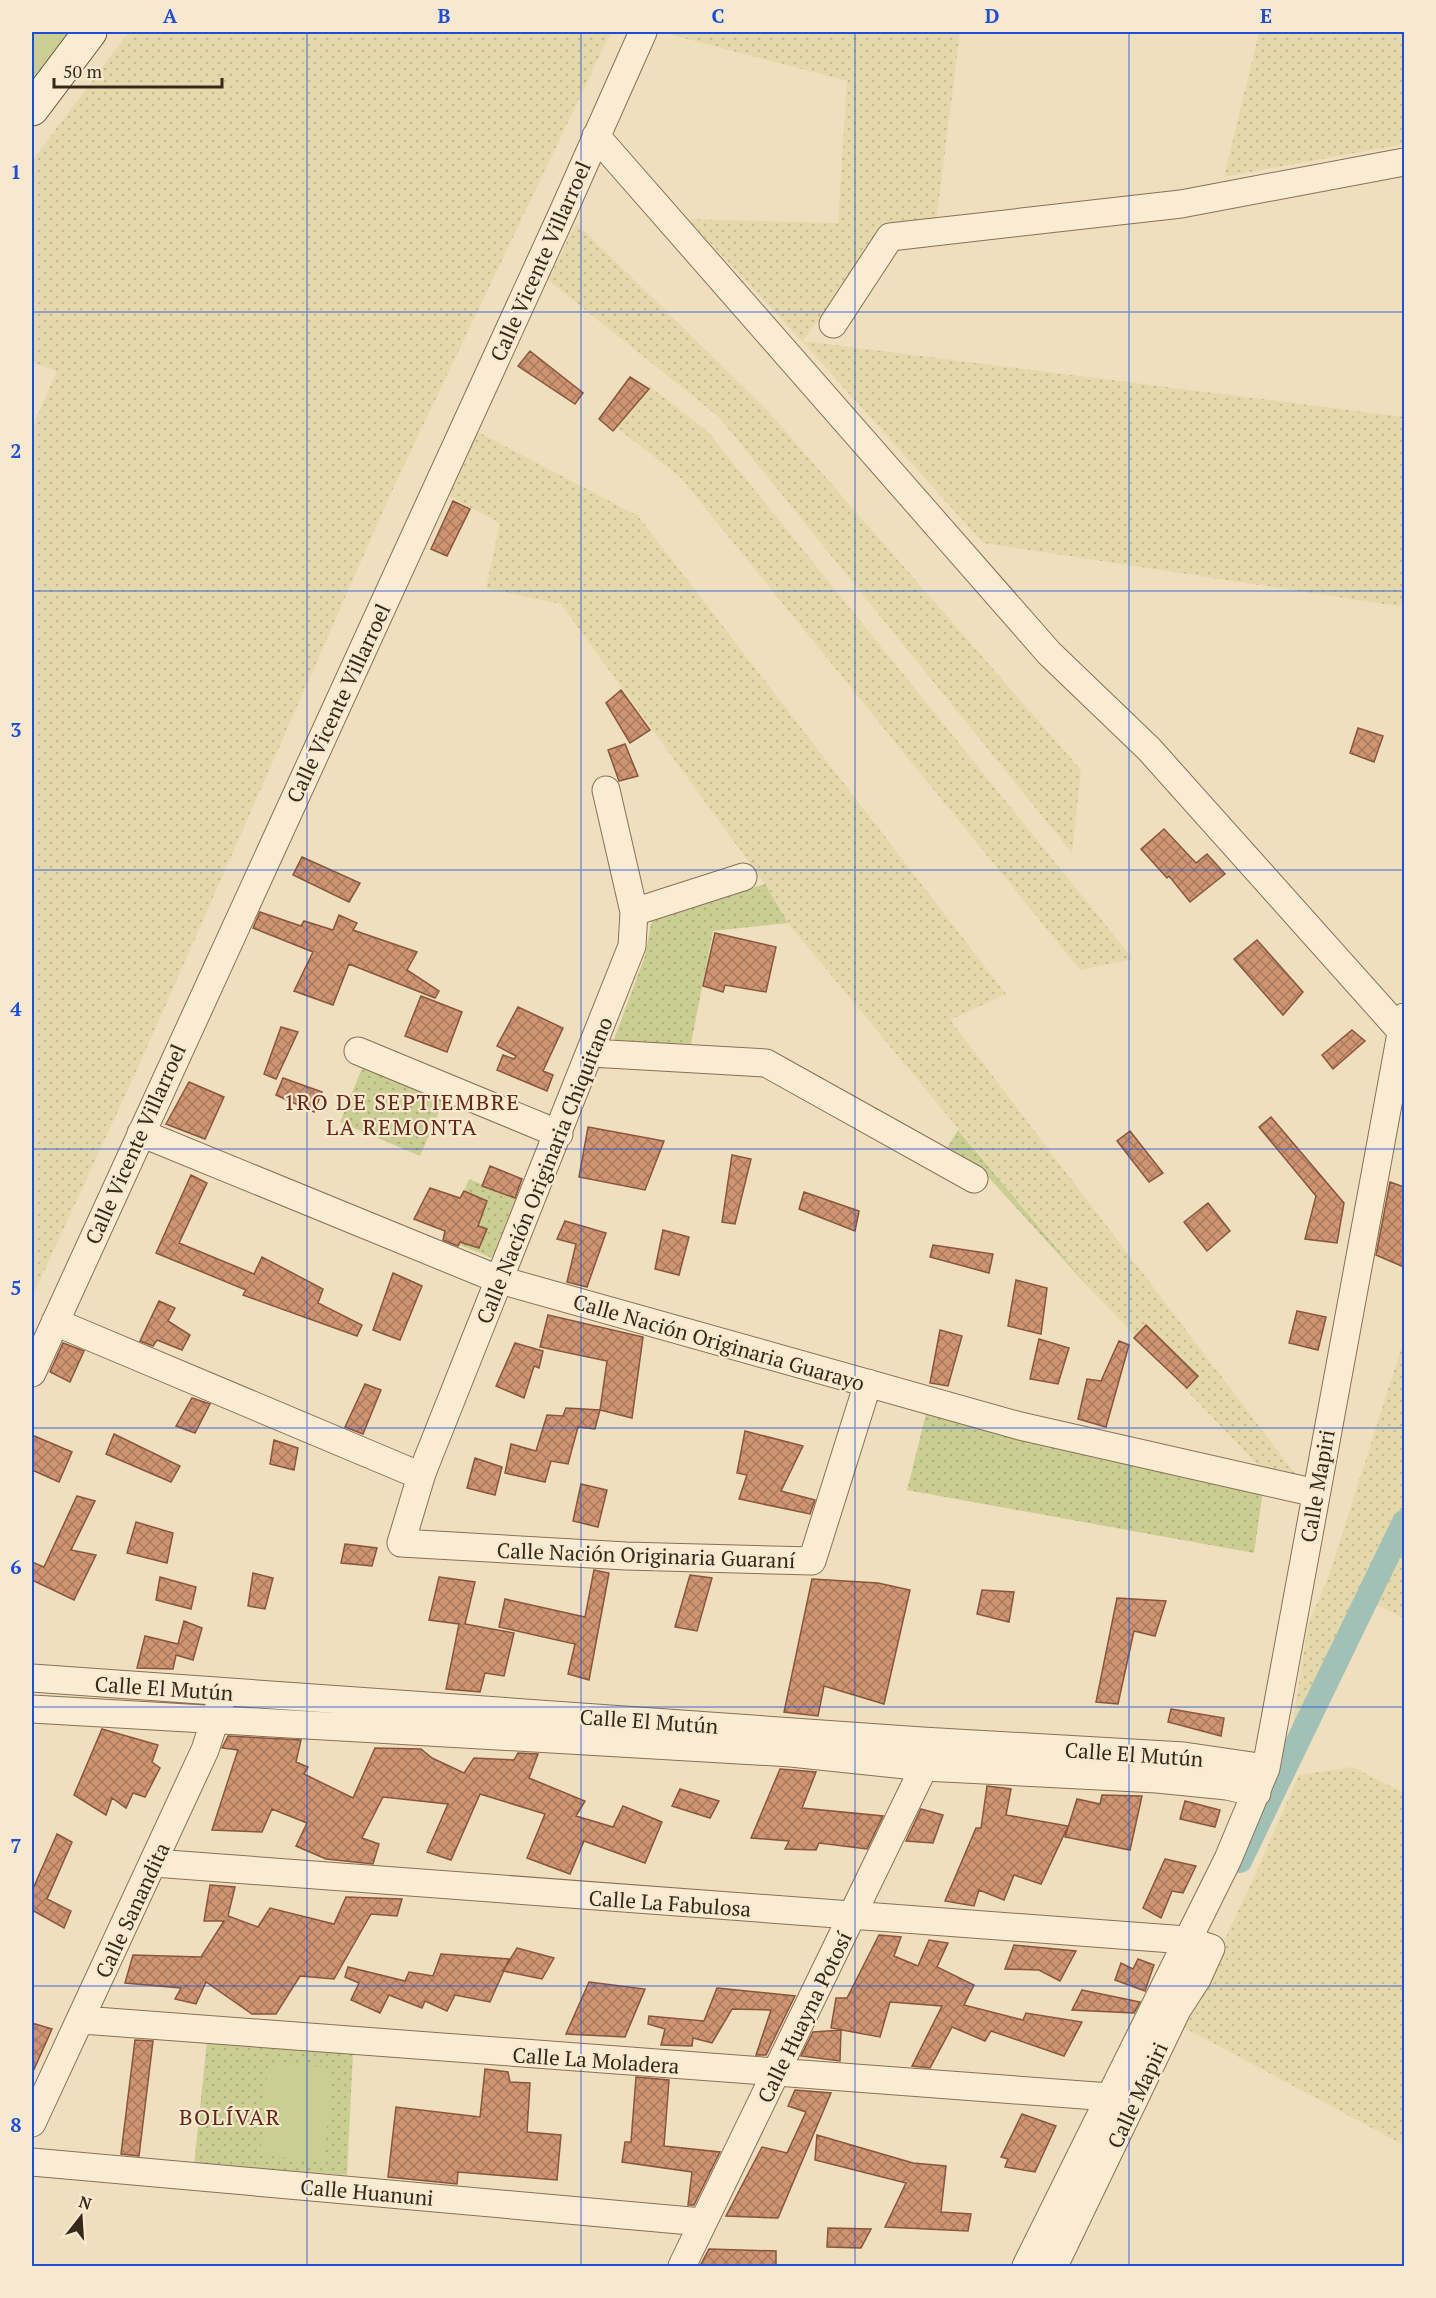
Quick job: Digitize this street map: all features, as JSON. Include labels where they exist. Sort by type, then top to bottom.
[{"type":"main road","points":[[32,109],[90,32]]},
{"type":"street","name":"Calle Vicente Villarroel","points":[[32,1373],[643,32]]},
{"type":"street","points":[[596,136],[1049,653],[1149,749],[1403,1024]]},
{"type":"street","points":[[833,324],[890,237],[1181,204],[1404,162]]},
{"type":"street","name":"Calle Nación Originaria Chiquitano","points":[[401,1543],[421,1476],[632,946],[634,912],[606,790]]},
{"type":"street","points":[[634,912],[743,877]]},
{"type":"street","name":"Calle Mapiri","points":[[1026,2266],[1228,1859],[1266,1767],[1403,1024]]},
{"type":"street","points":[[358,1051],[559,1134]]},
{"type":"street","points":[[591,1053],[766,1063],[974,1179]]},
{"type":"street","name":"Calle Nación Originaria Guarayo","points":[[141,1133],[500,1280],[1020,1426],[1316,1493]]},
{"type":"street","points":[[55,1322],[421,1476]]},
{"type":"street","name":"Calle Nación Originaria Guaraní","points":[[401,1543],[626,1556],[812,1562],[868,1383]]},
{"type":"street","name":"Calle El Mutún","points":[[32,1678],[922,1741],[1184,1756],[1266,1767]]},
{"type":"street","name":"Calle Sanandita","points":[[32,2123],[82,2020],[205,1750],[225,1693]]},
{"type":"street","name":"Calle El Mutún","points":[[32,1709],[791,1753],[924,1767],[1158,1779],[1227,1786],[1257,1793]]},
{"type":"street","name":"Calle Huayna Potosí","points":[[682,2266],[924,1767]]},
{"type":"street","name":"Calle La Fabulosa","points":[[154,1863],[853,1917],[1186,1940]]},
{"type":"street","name":"Calle Mapiri","points":[[1053,2266],[1177,2010],[1197,1978],[1211,1948],[1186,1940]]},
{"type":"street","name":"Calle La Moladera","points":[[82,2020],[1110,2097]]},
{"type":"street","name":"Calle Huanuni","points":[[32,2162],[702,2222]]},
{"type":"shaded area","points":[[129,32],[611,32],[395,484],[141,1061],[32,1297],[32,428],[57,371],[32,363],[32,161]]},
{"type":"shaded area","points":[[661,32],[960,32],[936,222],[888,224],[803,341],[1404,417],[1404,607],[983,543],[802,341],[688,219],[838,223],[847,81]]},
{"type":"shaded area","points":[[1259,32],[1404,32],[1404,144],[1224,177]]},
{"type":"shaded area","points":[[576,223],[767,410],[1081,770],[1072,853],[719,417],[548,280]]},
{"type":"shaded area","points":[[648,385],[708,432],[1133,959],[1080,970],[680,477],[616,427]]},
{"type":"shaded area","points":[[476,431],[638,516],[1006,994],[950,1020],[1297,1476],[1258,1465],[1095,1294],[788,923],[765,884],[561,604],[486,588],[500,523],[447,495]]},
{"type":"shaded area","points":[[1404,1340],[1404,1522],[1286,1766],[1308,1625],[1329,1575]]},
{"type":"shaded area","points":[[1404,1544],[1404,1618],[1375,1604]]},
{"type":"shaded area","points":[[1353,1767],[1404,1793],[1404,2145],[1183,2027],[1251,1884],[1299,1775]]},
{"type":"green space","points":[[32,32],[69,32],[32,86]]},
{"type":"green space","points":[[765,884],[788,923],[713,931],[691,1044],[613,1042],[645,956],[652,919]]},
{"type":"green space","points":[[363,1066],[444,1100],[420,1156],[340,1122]]},
{"type":"green space","points":[[958,1130],[1095,1294],[980,1168],[946,1150]]},
{"type":"green space","points":[[469,1179],[516,1198],[492,1258],[445,1239]]},
{"type":"green space","points":[[926,1414],[1263,1491],[1254,1553],[907,1490]]},
{"type":"green space","points":[[207,2042],[353,2052],[347,2175],[194,2165]]},
{"type":"green space","points":[[268,2063],[332,2068],[324,2161],[260,2155]]},
{"type":"building","points":[[530,351],[583,393],[575,404],[518,366]]},
{"type":"building","points":[[630,377],[649,389],[613,431],[599,419]]},
{"type":"building","points":[[453,501],[470,509],[447,556],[431,549]]},
{"type":"building","points":[[621,690],[650,730],[630,743],[606,703]]},
{"type":"building","points":[[1358,728],[1383,736],[1374,762],[1350,753]]},
{"type":"building","points":[[625,744],[638,776],[619,781],[608,750]]},
{"type":"building","points":[[1164,829],[1196,863],[1207,854],[1225,874],[1190,902],[1169,876],[1167,878],[1141,849]]},
{"type":"building","points":[[302,857],[360,883],[349,902],[293,875]]},
{"type":"building","points":[[260,912],[301,926],[304,921],[333,930],[339,915],[357,923],[353,930],[417,952],[407,970],[439,991],[435,998],[349,964],[333,1005],[294,991],[313,952],[253,928]]},
{"type":"building","points":[[715,933],[776,947],[766,992],[725,985],[723,992],[703,986]]},
{"type":"building","points":[[1257,940],[1303,992],[1283,1015],[1234,959]]},
{"type":"building","points":[[421,996],[462,1012],[447,1052],[405,1036]]},
{"type":"building","points":[[518,1007],[563,1028],[543,1071],[553,1075],[547,1091],[497,1070],[503,1055],[514,1059],[516,1056],[497,1046]]},
{"type":"building","points":[[281,1027],[298,1032],[276,1079],[264,1074]]},
{"type":"building","points":[[1352,1030],[1365,1041],[1333,1069],[1322,1055]]},
{"type":"building","points":[[283,1078],[322,1092],[314,1112],[276,1095]]},
{"type":"building","points":[[189,1082],[224,1097],[205,1139],[166,1124]]},
{"type":"building","points":[[1271,1117],[1344,1203],[1337,1243],[1305,1239],[1316,1196],[1259,1127]]},
{"type":"building","points":[[588,1127],[664,1141],[645,1190],[579,1177]]},
{"type":"building","points":[[1130,1131],[1163,1173],[1149,1182],[1117,1141]]},
{"type":"building","points":[[732,1155],[751,1159],[735,1224],[722,1222]]},
{"type":"building","points":[[490,1166],[522,1179],[515,1198],[482,1186]]},
{"type":"building","points":[[191,1175],[207,1183],[179,1243],[254,1274],[262,1257],[323,1289],[318,1303],[362,1325],[357,1336],[243,1295],[246,1290],[156,1253]]},
{"type":"building","points":[[1390,1182],[1404,1187],[1404,1267],[1376,1255]]},
{"type":"building","points":[[430,1188],[460,1198],[464,1191],[487,1201],[478,1226],[487,1229],[479,1248],[460,1242],[458,1246],[443,1240],[445,1231],[414,1219]]},
{"type":"building","points":[[804,1192],[859,1211],[855,1231],[799,1209]]},
{"type":"building","points":[[1208,1203],[1230,1231],[1207,1251],[1184,1222]]},
{"type":"building","points":[[565,1221],[606,1233],[587,1287],[567,1282],[576,1244],[557,1239]]},
{"type":"building","points":[[663,1230],[689,1237],[679,1275],[655,1269]]},
{"type":"building","points":[[933,1245],[993,1254],[989,1273],[930,1257]]},
{"type":"building","points":[[393,1273],[422,1286],[400,1340],[373,1330]]},
{"type":"building","points":[[1016,1280],[1047,1288],[1041,1334],[1008,1326]]},
{"type":"building","points":[[159,1301],[175,1308],[168,1321],[190,1335],[182,1350],[157,1340],[153,1346],[140,1341]]},
{"type":"building","points":[[1297,1311],[1326,1317],[1318,1350],[1289,1343]]},
{"type":"building","points":[[548,1315],[643,1337],[632,1418],[600,1410],[607,1361],[540,1347]]},
{"type":"building","points":[[1146,1325],[1198,1376],[1187,1388],[1134,1338]]},
{"type":"building","points":[[940,1330],[962,1336],[948,1386],[930,1383]]},
{"type":"building","points":[[1039,1339],[1069,1348],[1058,1384],[1030,1379]]},
{"type":"building","points":[[1119,1341],[1129,1345],[1106,1427],[1078,1419],[1087,1379],[1101,1381]]},
{"type":"building","points":[[63,1343],[84,1351],[70,1382],[50,1372]]},
{"type":"building","points":[[515,1343],[543,1351],[539,1368],[534,1366],[524,1398],[496,1386]]},
{"type":"building","points":[[365,1384],[381,1390],[363,1434],[345,1427]]},
{"type":"building","points":[[192,1398],[210,1404],[195,1433],[176,1426]]},
{"type":"building","points":[[566,1408],[600,1410],[595,1429],[578,1427],[568,1464],[551,1461],[545,1482],[505,1473],[511,1444],[536,1451],[547,1415],[563,1416]]},
{"type":"building","points":[[745,1431],[803,1446],[781,1491],[815,1500],[810,1514],[739,1499],[747,1475],[737,1473]]},
{"type":"building","points":[[114,1434],[180,1466],[171,1482],[106,1454]]},
{"type":"building","points":[[32,1435],[72,1452],[59,1482],[32,1470]]},
{"type":"building","points":[[274,1440],[298,1448],[294,1470],[270,1464]]},
{"type":"building","points":[[475,1458],[502,1467],[495,1495],[467,1488]]},
{"type":"building","points":[[581,1484],[607,1490],[598,1527],[573,1521]]},
{"type":"building","points":[[77,1496],[95,1501],[71,1550],[96,1555],[74,1600],[32,1580],[32,1562],[44,1567]]},
{"type":"building","points":[[136,1522],[173,1533],[167,1563],[127,1553]]},
{"type":"building","points":[[345,1544],[377,1548],[372,1566],[341,1563]]},
{"type":"building","points":[[594,1570],[609,1573],[589,1680],[568,1674],[575,1644],[499,1627],[505,1599],[585,1617]]},
{"type":"building","points":[[253,1573],[273,1578],[265,1609],[248,1606]]},
{"type":"building","points":[[690,1575],[712,1578],[697,1631],[675,1627]]},
{"type":"building","points":[[160,1577],[196,1587],[191,1609],[156,1600]]},
{"type":"building","points":[[439,1577],[475,1582],[465,1624],[514,1633],[504,1676],[485,1673],[480,1692],[446,1689],[459,1624],[429,1620]]},
{"type":"building","points":[[812,1579],[878,1583],[910,1590],[884,1704],[824,1686],[818,1716],[784,1712]]},
{"type":"building","points":[[982,1590],[1014,1592],[1009,1622],[977,1614]]},
{"type":"building","points":[[1117,1598],[1166,1601],[1155,1636],[1134,1631],[1118,1704],[1096,1702]]},
{"type":"building","points":[[184,1621],[202,1628],[193,1660],[176,1655],[173,1669],[137,1668],[145,1636],[178,1644]]},
{"type":"building","points":[[1171,1709],[1224,1718],[1221,1736],[1168,1722]]},
{"type":"building","points":[[102,1729],[158,1745],[152,1762],[160,1768],[145,1797],[133,1793],[126,1808],[112,1798],[106,1815],[74,1795]]},
{"type":"building","points":[[228,1736],[301,1740],[296,1762],[308,1767],[304,1774],[353,1798],[375,1748],[421,1749],[432,1758],[464,1773],[474,1758],[514,1760],[518,1753],[538,1754],[529,1778],[585,1801],[576,1816],[613,1827],[623,1806],[662,1822],[645,1863],[584,1841],[570,1874],[527,1858],[545,1814],[480,1794],[451,1860],[427,1852],[448,1804],[383,1797],[362,1838],[379,1844],[373,1864],[326,1859],[296,1846],[307,1823],[272,1809],[262,1832],[212,1830],[238,1750],[222,1748]]},
{"type":"building","points":[[780,1769],[816,1772],[802,1808],[883,1816],[867,1849],[819,1843],[816,1850],[785,1849],[789,1841],[751,1838]]},
{"type":"building","points":[[987,1786],[1011,1789],[1006,1815],[1068,1826],[1041,1884],[1014,1875],[1004,1900],[979,1890],[974,1906],[945,1901],[976,1828],[981,1828]]},
{"type":"building","points":[[680,1789],[719,1801],[710,1818],[672,1806]]},
{"type":"building","points":[[1102,1795],[1142,1796],[1130,1850],[1065,1837],[1077,1799],[1100,1804]]},
{"type":"building","points":[[1185,1801],[1220,1810],[1215,1827],[1180,1819]]},
{"type":"building","points":[[921,1809],[943,1815],[933,1843],[906,1841]]},
{"type":"building","points":[[57,1834],[72,1842],[47,1899],[71,1911],[64,1928],[32,1910],[32,1891]]},
{"type":"building","points":[[1165,1859],[1196,1866],[1183,1893],[1172,1891],[1161,1918],[1143,1908]]},
{"type":"building","points":[[210,1885],[235,1887],[228,1916],[258,1927],[270,1908],[334,1924],[346,1897],[402,1899],[397,1916],[371,1914],[334,1979],[300,1976],[276,2014],[252,2014],[206,1982],[196,2004],[175,1999],[181,1988],[125,1983],[133,1955],[201,1957],[224,1921],[204,1921]]},
{"type":"building","points":[[879,1935],[901,1937],[894,1956],[918,1966],[929,1940],[948,1943],[937,1967],[974,1985],[964,2005],[1023,2020],[1026,2013],[1082,2022],[1064,2056],[991,2031],[985,2041],[952,2027],[930,2068],[912,2066],[942,2006],[890,2002],[880,2037],[831,2028],[836,1998],[847,1998]]},
{"type":"building","points":[[1014,1945],[1076,1951],[1060,1981],[1039,1970],[1005,1969]]},
{"type":"building","points":[[517,1948],[554,1958],[542,1979],[503,1971]]},
{"type":"building","points":[[441,1954],[509,1959],[490,2002],[455,1995],[447,2011],[425,2001],[422,2008],[389,1995],[380,2013],[351,2000],[359,1983],[345,1977],[348,1967],[405,1981],[409,1972],[433,1976]]},
{"type":"building","points":[[1138,1959],[1154,1965],[1145,1991],[1115,1980],[1121,1963],[1133,1969]]},
{"type":"building","points":[[589,1982],[645,1989],[625,2037],[566,2034]]},
{"type":"building","points":[[717,1988],[795,1996],[766,2055],[756,2055],[771,2010],[732,2009],[712,2043],[693,2038],[692,2046],[661,2045],[665,2029],[648,2024],[649,2016],[704,2021]]},
{"type":"building","points":[[1082,1990],[1140,2002],[1134,2013],[1072,2010]]},
{"type":"building","points":[[32,2023],[52,2029],[32,2074]]},
{"type":"building","points":[[841,2030],[840,2061],[801,2056],[813,2032]]},
{"type":"building","points":[[135,2040],[153,2041],[139,2156],[121,2154]]},
{"type":"building","points":[[485,2069],[508,2072],[510,2082],[530,2083],[527,2132],[561,2135],[557,2180],[458,2172],[457,2184],[388,2177],[396,2107],[480,2117]]},
{"type":"building","points":[[636,2077],[669,2080],[664,2146],[720,2152],[694,2205],[688,2205],[692,2172],[622,2162],[625,2142],[631,2142]]},
{"type":"building","points":[[795,2090],[831,2093],[778,2218],[726,2216],[762,2147],[787,2153],[806,2112],[788,2106]]},
{"type":"building","points":[[1022,2114],[1056,2126],[1035,2172],[1005,2167],[1008,2159],[1001,2157]]},
{"type":"building","points":[[817,2135],[913,2163],[946,2166],[941,2212],[971,2214],[968,2231],[885,2227],[906,2183],[815,2160]]},
{"type":"building","points":[[828,2228],[871,2229],[861,2248],[827,2247]]},
{"type":"building","points":[[709,2249],[776,2251],[776,2266],[700,2266]]},
{"type":"waterway","points":[[1240,1861],[1404,1522]]},
{"type":"district","name":"1RO DE SEPTIEMBRE LA REMONTA","points":[[402,1114]]},
{"type":"district","name":"BOLÍVAR","points":[[230,2116]]}]
